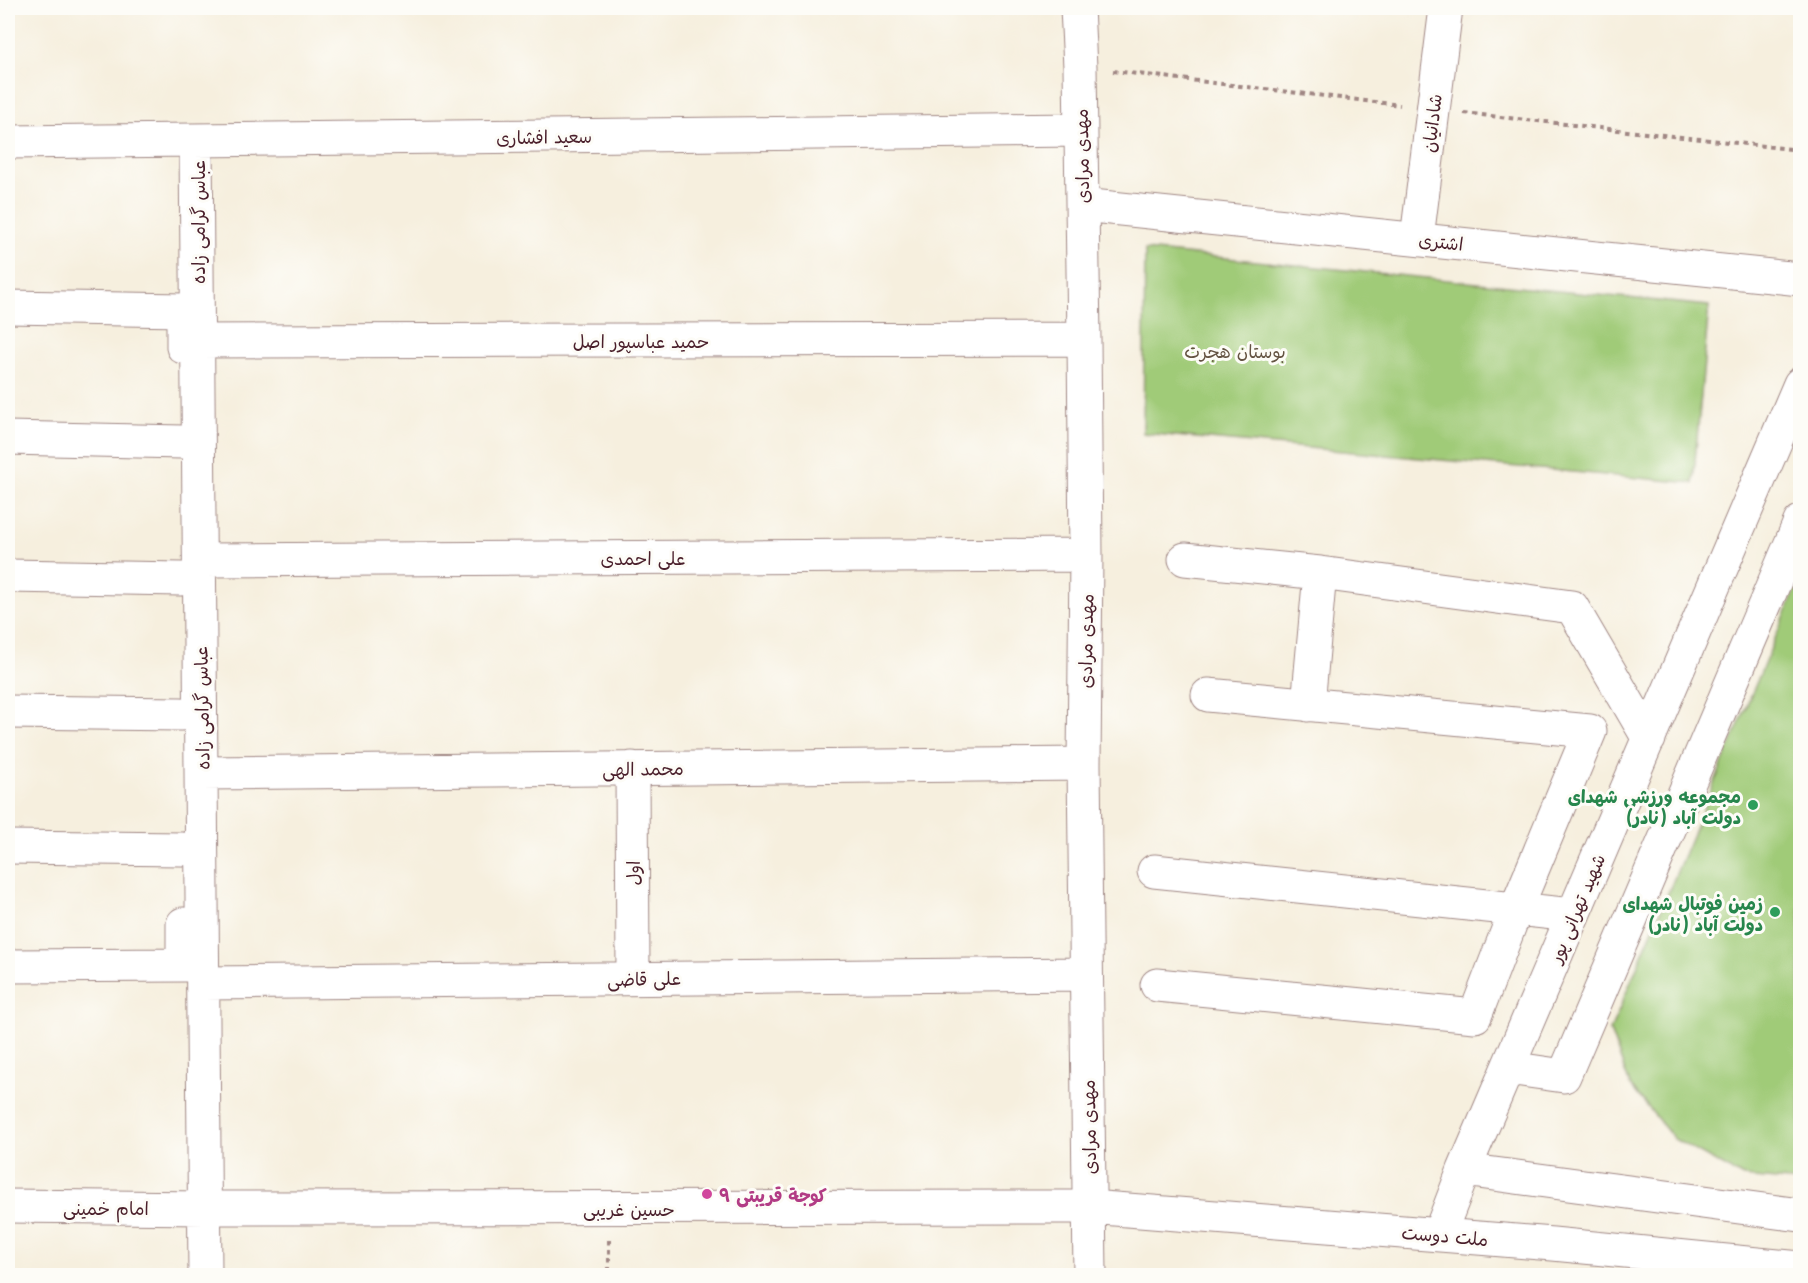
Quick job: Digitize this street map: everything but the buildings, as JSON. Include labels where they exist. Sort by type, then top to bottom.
[{"type":"street","name":"مهدی مرادی","points":[[1077,8],[1084,339],[1085,974],[1090,1207],[1089,1275]]},
{"type":"street","name":"شادانیان","points":[[1417,238],[1446,8]]},
{"type":"street","name":"سعید افشاری","points":[[8,142],[1080,130]]},
{"type":"street","name":"عباس گرامی زاده","points":[[196,140],[198,341],[190,569],[201,773],[206,1275]]},
{"type":"street","name":"اشتری","points":[[1082,205],[1800,279]]},
{"type":"street","points":[[8,307],[183,310],[182,442],[190,569],[181,714],[183,966],[8,966]]},
{"type":"street","name":"حمید عباسپور اصل","points":[[198,341],[1084,339]]},
{"type":"street","name":"شهید تهرانی پور","points":[[1439,1235],[1464,1170],[1800,384]]},
{"type":"street","points":[[8,438],[182,442]]},
{"type":"street","points":[[1508,1068],[1564,1076],[1800,522]]},
{"type":"street","name":"علی احمدی","points":[[8,576],[190,569],[1086,555]]},
{"type":"street","points":[[1185,559],[1320,573],[1572,607],[1649,739]]},
{"type":"street","points":[[1308,705],[1320,573]]},
{"type":"street","points":[[1156,985],[1475,1016],[1516,909],[1590,731],[1208,695]]},
{"type":"street","points":[[8,712],[181,714]]},
{"type":"street","name":"محمد الهی","points":[[201,773],[1084,764]]},
{"type":"street","name":"اول","points":[[632,768],[633,978]]},
{"type":"street","points":[[8,847],[182,849]]},
{"type":"street","points":[[1154,871],[1573,915]]},
{"type":"street","name":"علی قاضی","points":[[203,982],[1085,974]]},
{"type":"street","points":[[1464,1170],[1800,1215]]},
{"type":"street","name":"امام خمینی","points":[[8,1206],[205,1208]]},
{"type":"street","name":"حسین غریبی","points":[[205,1208],[1090,1207]]},
{"type":"street","name":"ملت دوست","points":[[1090,1207],[1553,1244],[1800,1268]]},
{"type":"green space","name":"بوستان هجرت","points":[[1145,250],[1709,306],[1693,483],[1143,433]]},
{"type":"green space","name":"مجموعه ورزشی شهدای دولت آباد (نادر)","points":[[1800,579],[1800,1182],[1743,1177],[1674,1139],[1630,1085],[1610,1031]]},
{"type":"place","name":"مجموعه ورزشی شهدای دولت آباد (نادر)","points":[[1753,805]]},
{"type":"place","name":"زمین فوتبال شهدای دولت آباد (نادر)","points":[[1775,912]]},
{"type":"place","name":"۹ کوجة قریبتی","points":[[707,1194]]}]
